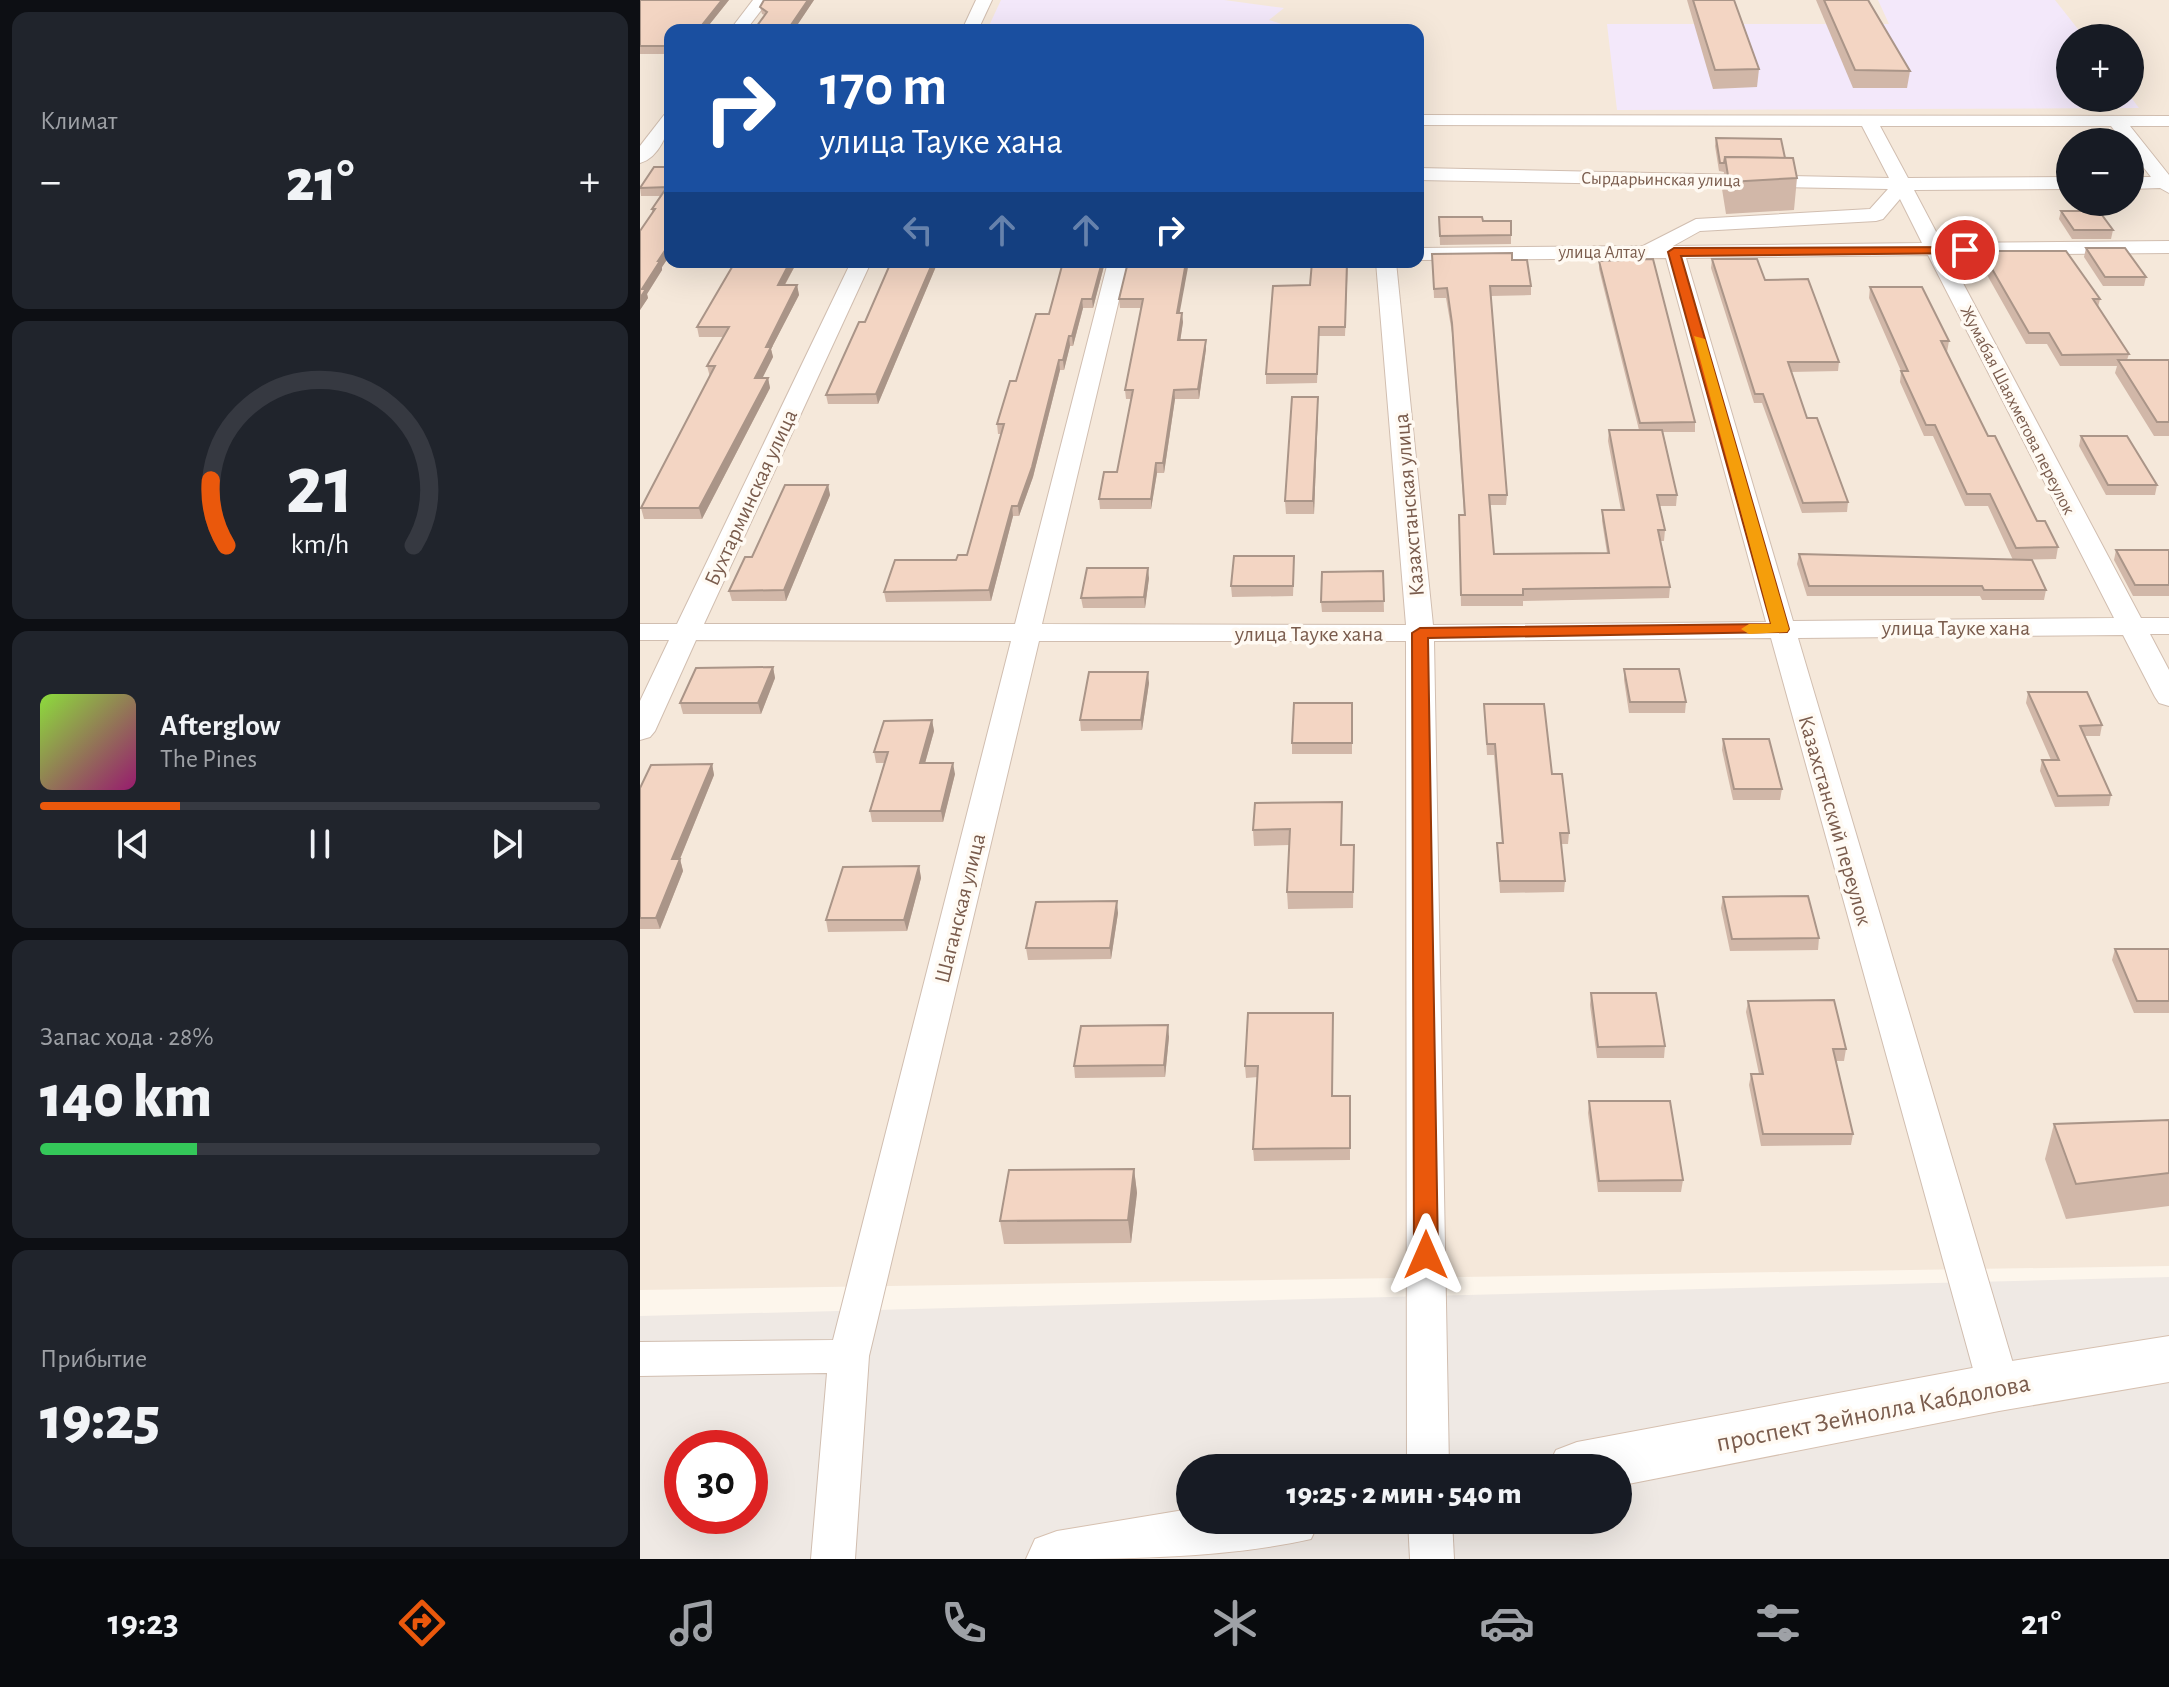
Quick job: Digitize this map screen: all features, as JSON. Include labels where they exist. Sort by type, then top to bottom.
[{"type":"main road","name":"проспект Зейнолла Кабдолова","points":[[1632,1457],[1999,1387],[2169,1359]]},
{"type":"main road","points":[[1057,1559],[1206,1534]]},
{"type":"street","points":[[743,24],[761,0]]},
{"type":"street","points":[[973,24],[984,0]]},
{"type":"street","points":[[1424,120],[2169,121]]},
{"type":"street","points":[[2116,121],[2168,184]]},
{"type":"street","name":"Жумабая Шаяхметова переулок","points":[[1869,122],[2169,697]]},
{"type":"street","points":[[645,164],[664,130]]},
{"type":"street","name":"Сырдарьинская улица","points":[[1424,174],[1903,184]]},
{"type":"street","points":[[1660,252],[1696,225],[1876,215],[1903,184],[2056,183]]},
{"type":"street","points":[[2144,183],[2168,184]]},
{"type":"street","name":"улица Алтау","points":[[1424,254],[2169,247]]},
{"type":"street","name":"Казахстанский переулок","points":[[1660,252],[1781,629],[1999,1387]]},
{"type":"street","name":"Бухтарминская улица","points":[[640,731],[858,268]]},
{"type":"street","name":"Шаганская улица","points":[[833,1559],[849,1356],[1117,268]]},
{"type":"street","name":"Казахстанская улица","points":[[1387,268],[1420,633],[1428,1454]]},
{"type":"street","name":"улица Тауке хана","points":[[640,632],[1420,633],[2169,626]]},
{"type":"street","points":[[640,1359],[849,1356]]},
{"type":"street","points":[[1431,1534],[1432,1559]]},
{"type":"shaded area","points":[[640,0],[2169,0],[2169,1266],[640,1290]]},
{"type":"shaded area","points":[[1001,0],[1224,0],[1284,8],[1269,20],[1281,24],[990,24]]},
{"type":"shaded area","points":[[1878,0],[2055,0],[2074,24],[2056,24],[2056,108],[1617,110],[1607,24],[1889,24]]},
{"type":"shaded area","points":[[2169,1277],[2169,1559],[640,1559],[640,1316]]},
{"type":"building","points":[[640,0],[722,0],[703,24],[664,24],[664,46],[640,46]]},
{"type":"building","points":[[764,0],[808,0],[792,24],[758,24],[767,12],[760,7]]},
{"type":"building","points":[[1693,0],[1734,0],[1759,69],[1715,70]]},
{"type":"building","points":[[1824,0],[1868,0],[1910,71],[1855,70]]},
{"type":"building","points":[[1716,138],[1781,139],[1785,158],[1725,157],[1724,163],[1720,163]]},
{"type":"building","points":[[1725,157],[1793,158],[1797,178],[1729,182]]},
{"type":"building","points":[[654,167],[664,167],[664,187],[640,188]]},
{"type":"building","points":[[664,191],[664,252],[640,298],[640,231],[655,209],[652,209]]},
{"type":"building","points":[[2064,216],[2103,216],[2113,230],[2074,230]]},
{"type":"building","points":[[1439,217],[1511,221],[1511,235],[1440,236]]},
{"type":"building","points":[[2086,248],[2125,248],[2146,277],[2105,277]]},
{"type":"building","points":[[1995,251],[2066,251],[2100,299],[2093,299],[2129,354],[2062,355],[2049,333],[2029,333],[1984,255],[1997,255]]},
{"type":"building","points":[[1512,253],[1512,260],[1527,260],[1531,286],[1490,286],[1507,495],[1489,495],[1494,554],[1609,553],[1602,510],[1624,510],[1609,430],[1662,430],[1677,495],[1657,495],[1665,530],[1658,530],[1670,587],[1523,589],[1523,595],[1461,595],[1459,515],[1465,515],[1452,323],[1447,288],[1434,289],[1432,254]]},
{"type":"building","points":[[1653,259],[1695,422],[1640,423],[1599,261]]},
{"type":"building","points":[[1712,259],[1757,259],[1765,280],[1808,279],[1839,362],[1788,362],[1807,418],[1817,418],[1848,502],[1803,503],[1763,394],[1755,394]]},
{"type":"building","points":[[731,268],[787,268],[778,285],[797,285],[766,347],[771,347],[755,378],[768,378],[699,508],[641,508],[715,366],[707,366],[729,327],[697,327]]},
{"type":"building","points":[[888,268],[930,268],[876,394],[826,395],[859,322],[865,322]]},
{"type":"building","points":[[1061,268],[1100,268],[1092,299],[1082,299],[1063,360],[1059,360],[1032,467],[1018,506],[1012,506],[989,590],[884,592],[895,560],[956,560],[958,555],[967,555],[1004,424],[997,424],[1010,381],[1016,381],[1036,314],[1049,314]]},
{"type":"building","points":[[1127,268],[1185,268],[1177,313],[1182,313],[1178,340],[1206,340],[1198,389],[1174,390],[1163,463],[1156,463],[1151,499],[1099,499],[1104,472],[1117,472],[1133,390],[1125,390],[1143,299],[1119,299]]},
{"type":"building","points":[[1311,268],[1347,268],[1345,327],[1319,327],[1317,374],[1266,374],[1273,286],[1310,285]]},
{"type":"building","points":[[1870,287],[1922,287],[1949,341],[1941,341],[1988,436],[1995,436],[2037,521],[2045,521],[2058,547],[2016,548],[1990,494],[1967,494],[1935,425],[1926,425],[1901,371],[1908,371]]},
{"type":"building","points":[[2118,360],[2169,360],[2169,422],[2157,422]]},
{"type":"building","points":[[1292,397],[1318,397],[1313,501],[1285,501]]},
{"type":"building","points":[[2081,436],[2127,436],[2157,485],[2108,485]]},
{"type":"building","points":[[785,485],[828,485],[784,590],[729,591],[745,557],[752,557]]},
{"type":"building","points":[[2116,550],[2169,550],[2169,585],[2135,585]]},
{"type":"building","points":[[1799,554],[2032,560],[2046,590],[1984,590],[1982,586],[1809,586]]},
{"type":"building","points":[[1234,556],[1294,556],[1293,586],[1231,586]]},
{"type":"building","points":[[1087,568],[1148,568],[1144,597],[1081,598]]},
{"type":"building","points":[[1383,571],[1384,601],[1321,602],[1322,572]]},
{"type":"building","points":[[773,667],[758,703],[680,703],[696,668]]},
{"type":"building","points":[[1624,669],[1679,669],[1686,702],[1630,702]]},
{"type":"building","points":[[1089,672],[1148,672],[1141,720],[1080,720]]},
{"type":"building","points":[[2028,692],[2087,692],[2102,725],[2080,726],[2111,795],[2058,796],[2042,760],[2059,760]]},
{"type":"building","points":[[1294,703],[1352,703],[1352,743],[1292,743]]},
{"type":"building","points":[[1484,704],[1544,704],[1552,774],[1562,774],[1569,833],[1560,833],[1565,881],[1500,881],[1497,843],[1503,843],[1495,744],[1487,744]]},
{"type":"building","points":[[932,720],[920,763],[953,763],[941,811],[870,811],[888,752],[874,752],[884,721]]},
{"type":"building","points":[[1723,739],[1769,739],[1782,789],[1734,789]]},
{"type":"building","points":[[712,764],[672,859],[680,859],[656,918],[640,918],[640,788],[651,765]]},
{"type":"building","points":[[1342,802],[1341,845],[1354,845],[1353,892],[1287,892],[1290,829],[1253,830],[1255,803]]},
{"type":"building","points":[[919,866],[904,920],[826,920],[843,867]]},
{"type":"building","points":[[1808,896],[1819,938],[1732,939],[1723,897]]},
{"type":"building","points":[[1117,901],[1110,948],[1026,948],[1036,902]]},
{"type":"building","points":[[2115,949],[2169,949],[2169,1001],[2137,1001]]},
{"type":"building","points":[[1591,993],[1656,993],[1665,1046],[1598,1047]]},
{"type":"building","points":[[1834,1000],[1846,1049],[1833,1049],[1853,1134],[1763,1134],[1751,1074],[1763,1074],[1748,1001]]},
{"type":"building","points":[[1248,1013],[1333,1013],[1332,1096],[1350,1096],[1350,1148],[1253,1149],[1258,1066],[1245,1066]]},
{"type":"building","points":[[1168,1025],[1164,1065],[1074,1066],[1081,1026]]},
{"type":"building","points":[[1589,1101],[1670,1101],[1683,1180],[1599,1181]]},
{"type":"building","points":[[2169,1120],[2169,1173],[2076,1184],[2054,1124]]},
{"type":"building","points":[[1134,1169],[1128,1220],[1000,1221],[1009,1170]]},
{"type":"slow traffic","points":[[1699,339],[1781,629],[1749,629]]},
{"type":"route","points":[[1426,1255],[1420,633],[1781,629],[1674,252],[1965,250]]}]
